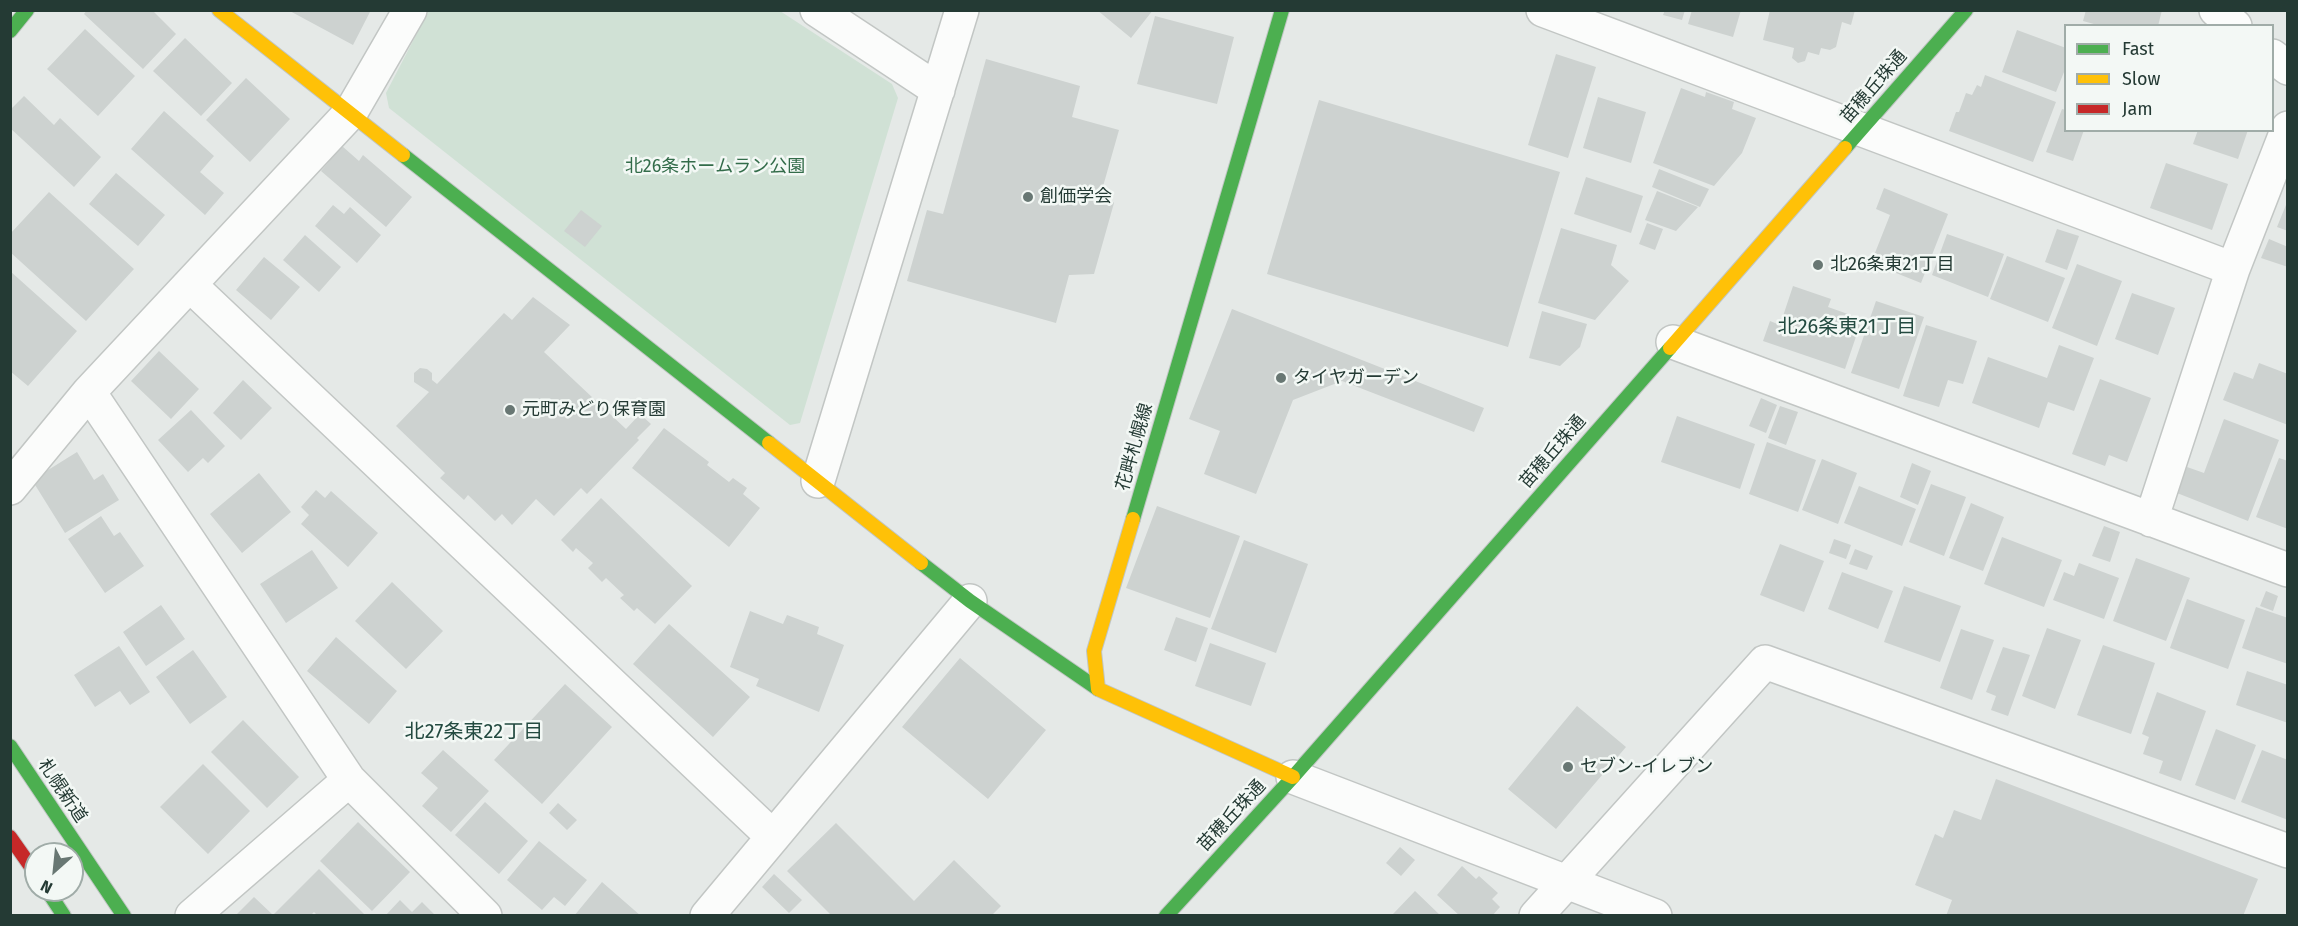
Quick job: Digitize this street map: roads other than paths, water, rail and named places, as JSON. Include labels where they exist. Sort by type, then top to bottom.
[{"type":"main road","points":[[10,31],[27,10]]},
{"type":"main road","points":[[219,10],[970,601],[1098,689],[1293,777]]},
{"type":"main road","name":"花畔札幌線","points":[[1098,689],[1094,651],[1282,10]]},
{"type":"main road","name":"苗穂丘珠通","points":[[1166,915],[1293,777],[1672,342],[1966,10]]},
{"type":"main road","name":"札幌新道","points":[[10,746],[124,915]]},
{"type":"main road","points":[[10,837],[24,857]]},
{"type":"main road","points":[[55,902],[64,915]]},
{"type":"street","points":[[10,488],[89,392],[351,112],[410,10]]},
{"type":"street","points":[[817,10],[938,90]]},
{"type":"street","points":[[818,482],[962,10]]},
{"type":"street","points":[[1543,10],[2233,269]]},
{"type":"street","points":[[2216,10],[2233,24]]},
{"type":"street","points":[[2274,58],[2288,68]]},
{"type":"street","points":[[2151,520],[2233,269],[2288,128]]},
{"type":"street","points":[[190,285],[772,837]]},
{"type":"street","points":[[1672,342],[2288,570]]},
{"type":"street","points":[[89,392],[348,780],[485,915]]},
{"type":"street","points":[[707,915],[970,601]]},
{"type":"street","points":[[1536,915],[1765,662],[2288,851]]},
{"type":"street","points":[[1293,777],[1655,915]]},
{"type":"street","points":[[192,915],[348,780]]},
{"type":"place","name":"創価学会","points":[[1028,197]]},
{"type":"place","name":"北26条東21丁目","points":[[1818,265]]},
{"type":"place","name":"タイヤガーデン","points":[[1281,378]]},
{"type":"place","name":"元町みどり保育園","points":[[510,410]]},
{"type":"place","name":"セブン-イレブン","points":[[1568,767]]},
{"type":"district","name":"北26条東21丁目","points":[[1847,327]]},
{"type":"district","name":"北27条東22丁目","points":[[474,732]]},
{"type":"park label","name":"北26条ホームラン公園","points":[[715,167]]}]
